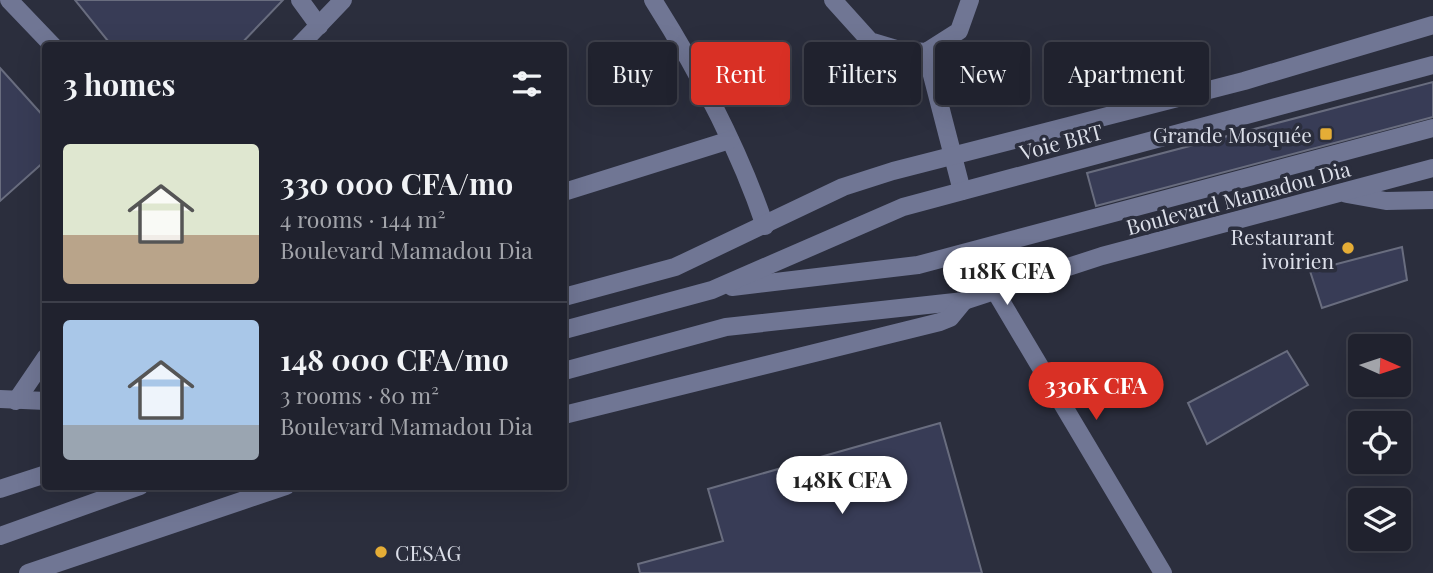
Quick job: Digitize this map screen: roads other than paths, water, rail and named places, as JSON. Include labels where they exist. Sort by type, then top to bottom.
[{"type":"street","points":[[9,0],[49,42]]},
{"type":"street","points":[[300,0],[319,26]]},
{"type":"street","points":[[303,42],[343,0]]},
{"type":"street","points":[[653,0],[690,58],[746,171],[765,226]]},
{"type":"street","points":[[833,0],[870,41],[900,50],[926,52],[959,31],[970,0]]},
{"type":"street","points":[[567,296],[675,267],[843,187],[952,155],[1244,81],[1433,25]]},
{"type":"street","points":[[926,52],[962,191]]},
{"type":"street","name":"Voie BRT","points":[[712,290],[903,207],[1433,65]]},
{"type":"street","name":"Voie BRT","points":[[567,329],[712,290],[918,265],[1433,128]]},
{"type":"street","points":[[567,191],[730,140]]},
{"type":"street","name":"Boulevard Mamadou Dia","points":[[567,370],[726,327],[964,301],[1102,256],[1344,194],[1433,167]]},
{"type":"street","points":[[1344,194],[1385,201],[1433,200]]},
{"type":"street","points":[[995,291],[1163,573]]},
{"type":"street","points":[[567,414],[940,322],[950,318],[964,301]]},
{"type":"street","points":[[5,402],[42,361]]},
{"type":"street","points":[[5,402],[42,401]]},
{"type":"street","points":[[0,489],[42,475]]},
{"type":"street","points":[[0,536],[129,490]]},
{"type":"street","points":[[28,573],[274,490]]},
{"type":"place","name":"Grande Mosquée","points":[[1326,134]]},
{"type":"place","name":"Restaurant ivoirien","points":[[1348,248]]},
{"type":"place","name":"CESAG","points":[[381,552]]}]
